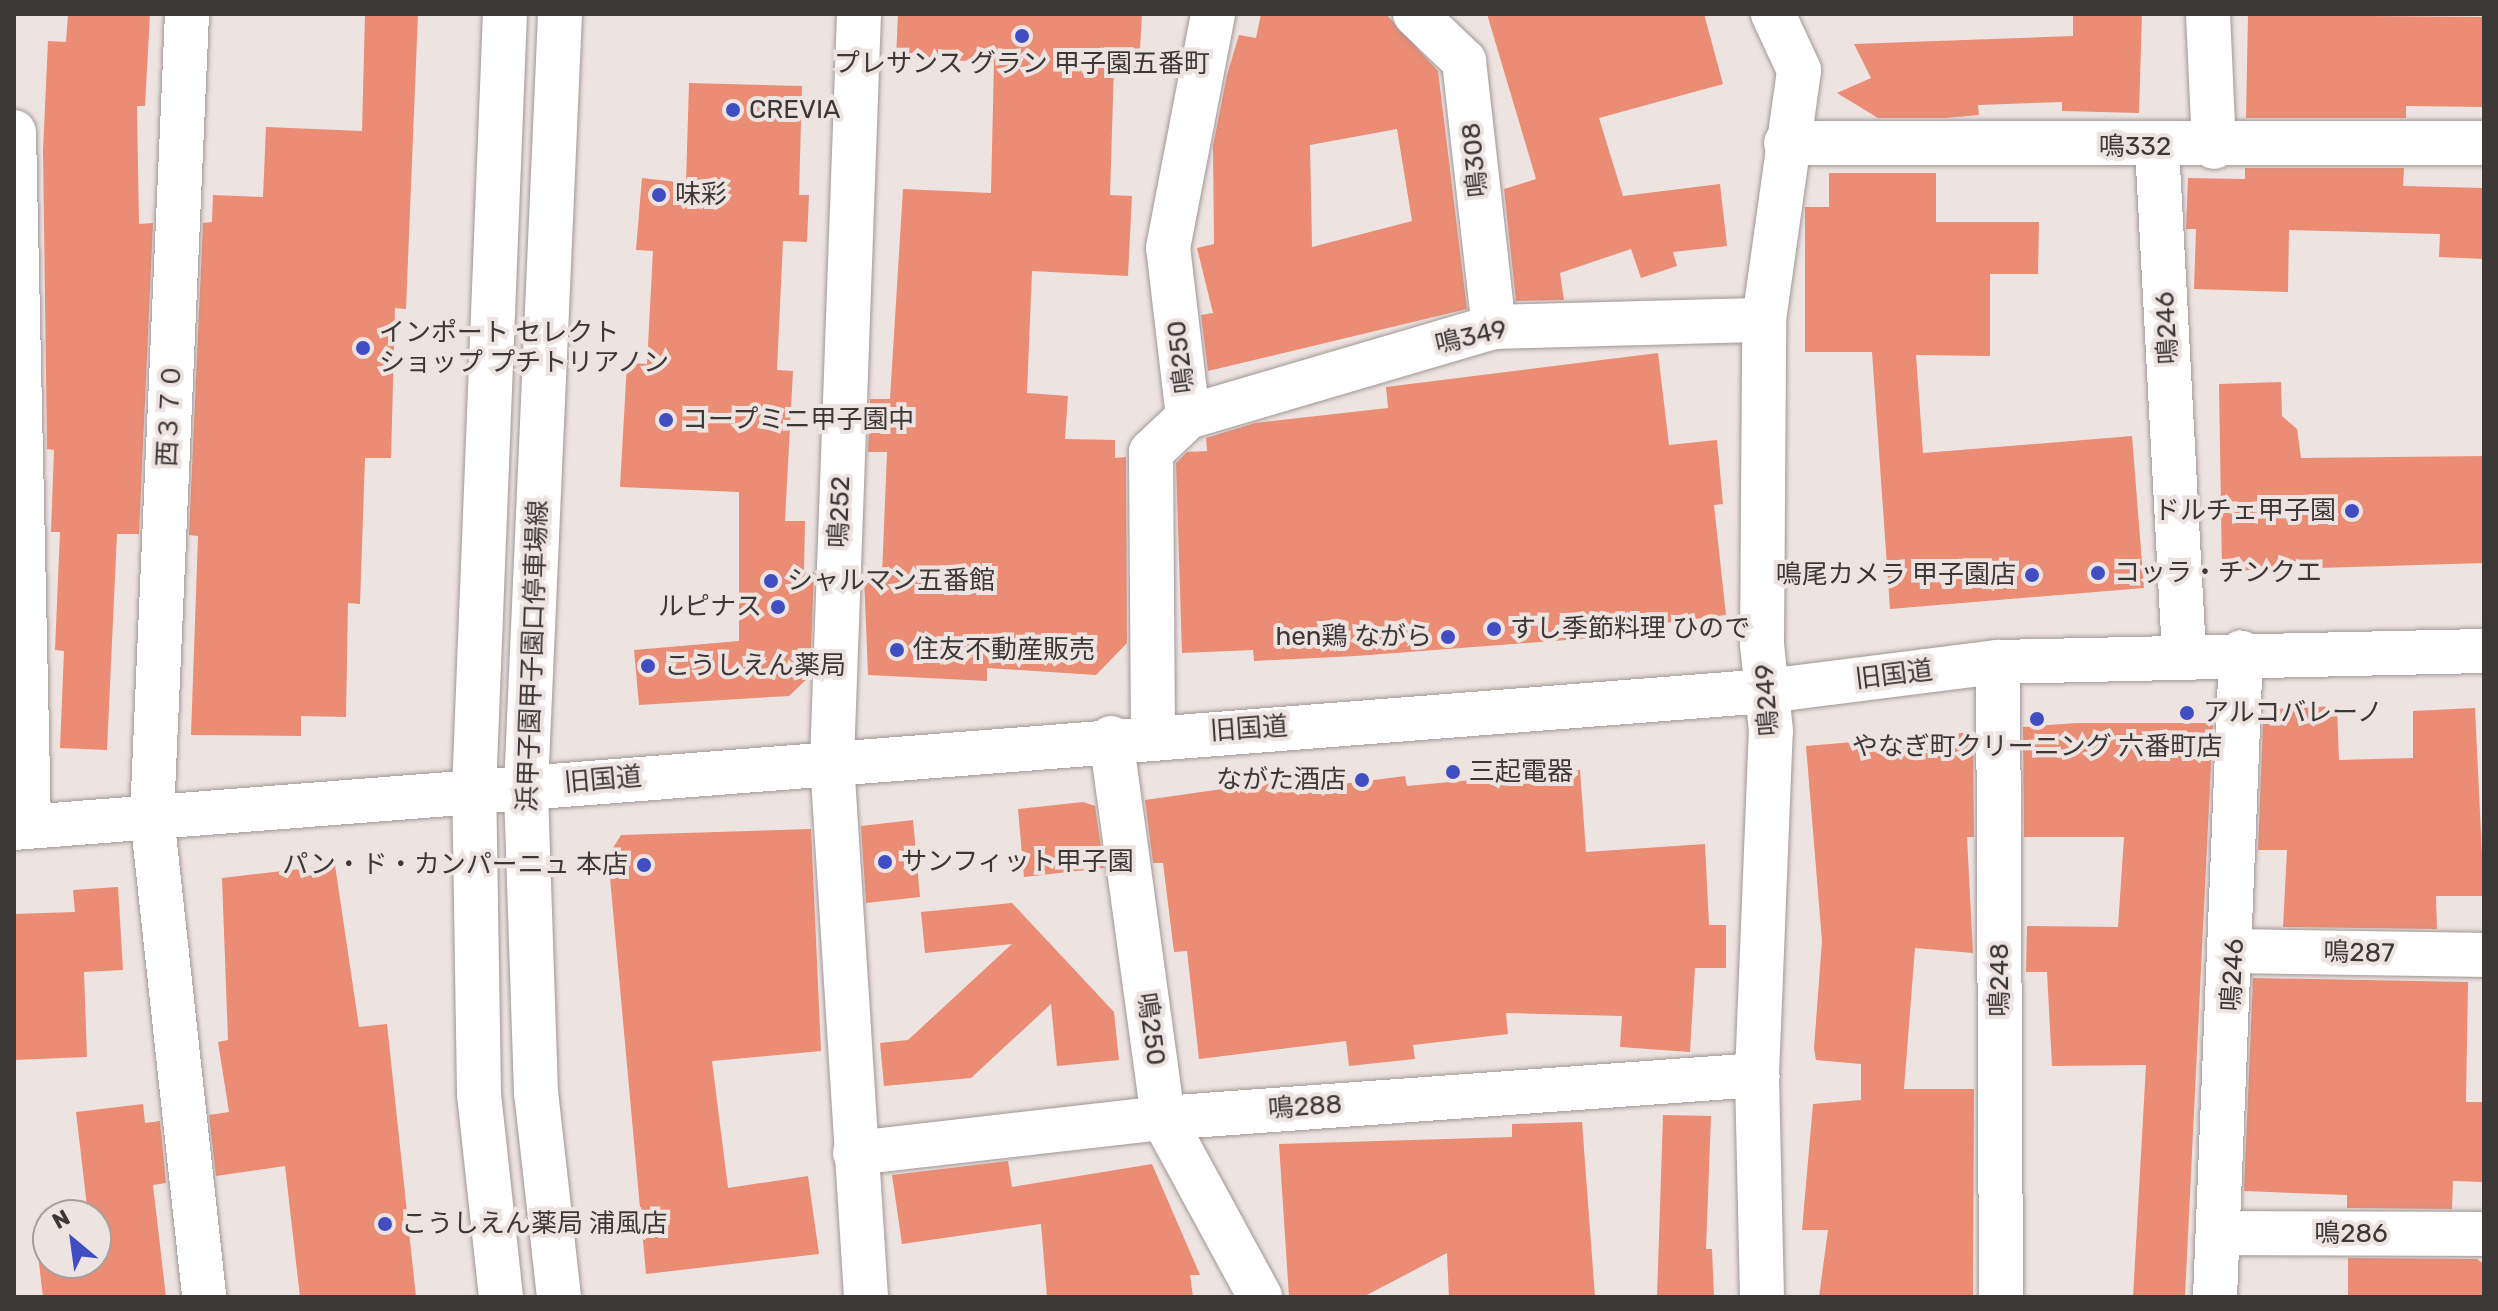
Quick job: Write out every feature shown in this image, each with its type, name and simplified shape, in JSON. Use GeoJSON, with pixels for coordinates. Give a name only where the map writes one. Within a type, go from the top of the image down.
{"type":"FeatureCollection","features":[{"type":"Feature","properties":{"kind":"street","name":"西３７０"},"geometry":{"type":"LineString","coordinates":[[187,14],[152,816],[204,1297]]}},
{"type":"Feature","properties":{"kind":"street","name":"浜甲子園甲子園口停車場線"},"geometry":{"type":"LineString","coordinates":[[501,1297],[479,1094],[474,791],[505,14]]}},
{"type":"Feature","properties":{"kind":"street","name":"浜甲子園甲子園口停車場線"},"geometry":{"type":"LineString","coordinates":[[559,1297],[536,1093],[526,787],[560,14]]}},
{"type":"Feature","properties":{"kind":"street","name":"鳴252"},"geometry":{"type":"LineString","coordinates":[[859,14],[832,762],[866,1297]]}},
{"type":"Feature","properties":{"kind":"street","name":"鳴250"},"geometry":{"type":"LineString","coordinates":[[1213,14],[1168,248],[1188,417],[1151,452],[1132,737],[1163,1118],[1260,1297]]}},
{"type":"Feature","properties":{"kind":"street","name":"鳴308"},"geometry":{"type":"LineString","coordinates":[[1415,14],[1464,61],[1494,327]]}},
{"type":"Feature","properties":{"kind":"street","name":"鳴249"},"geometry":{"type":"LineString","coordinates":[[1762,1297],[1757,1075],[1767,691],[1764,320],[1786,143],[1799,70],[1773,14]]}},
{"type":"Feature","properties":{"kind":"street"},"geometry":{"type":"LineString","coordinates":[[2208,14],[2214,147]]}},
{"type":"Feature","properties":{"kind":"street"},"geometry":{"type":"LineString","coordinates":[[14,132],[22,826]]}},
{"type":"Feature","properties":{"kind":"street","name":"鳴332"},"geometry":{"type":"LineString","coordinates":[[1786,143],[2157,147],[2484,143]]}},
{"type":"Feature","properties":{"kind":"street","name":"鳴246"},"geometry":{"type":"LineString","coordinates":[[2157,147],[2184,653]]}},
{"type":"Feature","properties":{"kind":"street","name":"鳴349"},"geometry":{"type":"LineString","coordinates":[[1188,417],[1494,327],[1764,320]]}},
{"type":"Feature","properties":{"kind":"street","name":"旧国道"},"geometry":{"type":"LineString","coordinates":[[22,826],[1132,737],[1767,691],[1998,662],[2184,653],[2484,651]]}},
{"type":"Feature","properties":{"kind":"street","name":"鳴246"},"geometry":{"type":"LineString","coordinates":[[2215,1297],[2234,951],[2241,653]]}},
{"type":"Feature","properties":{"kind":"street","name":"鳴248"},"geometry":{"type":"LineString","coordinates":[[1998,662],[2001,1297]]}},
{"type":"Feature","properties":{"kind":"street","name":"鳴287"},"geometry":{"type":"LineString","coordinates":[[2234,951],[2484,955]]}},
{"type":"Feature","properties":{"kind":"street","name":"鳴288"},"geometry":{"type":"LineString","coordinates":[[855,1153],[1163,1118],[1757,1075]]}},
{"type":"Feature","properties":{"kind":"street","name":"鳴286"},"geometry":{"type":"LineString","coordinates":[[2218,1233],[2484,1234]]}},
{"type":"Feature","properties":{"kind":"building"},"geometry":{"type":"Polygon","coordinates":[[[68,14],[150,14],[145,106],[137,106],[139,224],[153,223],[139,534],[117,534],[107,750],[60,748],[64,651],[55,650],[60,532],[51,532],[54,450],[47,449],[43,150],[48,41],[66,42],[68,14]]]}},
{"type":"Feature","properties":{"kind":"building"},"geometry":{"type":"Polygon","coordinates":[[[365,14],[418,14],[406,309],[395,308],[391,458],[365,458],[360,604],[348,603],[346,717],[301,716],[301,736],[191,735],[198,536],[189,535],[203,223],[212,222],[213,195],[263,197],[266,127],[362,131],[365,14]]]}},
{"type":"Feature","properties":{"kind":"building"},"geometry":{"type":"Polygon","coordinates":[[[898,14],[1142,14],[1139,67],[1114,66],[1110,195],[1132,196],[1128,276],[1032,271],[1027,393],[1068,396],[1065,439],[1115,440],[1115,458],[1126,457],[1127,643],[1096,675],[987,668],[987,681],[868,675],[864,575],[882,575],[887,452],[868,452],[870,399],[890,399],[903,189],[991,193],[994,62],[896,58],[898,14]]]}},
{"type":"Feature","properties":{"kind":"building"},"geometry":{"type":"Polygon","coordinates":[[[1261,14],[1386,14],[1438,71],[1467,309],[1208,371],[1201,315],[1213,313],[1197,248],[1214,244],[1213,146],[1227,75],[1239,35],[1256,38],[1261,14]],[[1397,129],[1310,145],[1312,247],[1412,221],[1397,129]]]}},
{"type":"Feature","properties":{"kind":"building"},"geometry":{"type":"Polygon","coordinates":[[[1487,14],[1704,14],[1723,84],[1599,118],[1623,196],[1720,184],[1727,246],[1673,252],[1677,266],[1641,278],[1631,249],[1560,273],[1564,300],[1516,301],[1504,189],[1536,179],[1487,14]]]}},
{"type":"Feature","properties":{"kind":"building"},"geometry":{"type":"Polygon","coordinates":[[[2073,14],[2142,14],[2139,113],[2062,111],[2062,102],[1978,105],[1979,115],[1945,118],[1878,118],[1837,93],[1871,78],[1854,44],[2073,36],[2073,14]]]}},
{"type":"Feature","properties":{"kind":"building"},"geometry":{"type":"Polygon","coordinates":[[[2248,15],[2484,17],[2484,107],[2406,106],[2406,118],[2246,118],[2248,15]]]}},
{"type":"Feature","properties":{"kind":"building"},"geometry":{"type":"Polygon","coordinates":[[[689,83],[802,86],[799,195],[809,195],[807,242],[783,241],[777,370],[793,371],[785,521],[805,521],[804,572],[814,572],[810,676],[789,696],[639,705],[634,650],[739,641],[739,492],[620,487],[627,363],[647,364],[653,251],[636,250],[642,178],[686,183],[689,83]]]}},
{"type":"Feature","properties":{"kind":"building"},"geometry":{"type":"Polygon","coordinates":[[[2245,168],[2404,168],[2403,186],[2484,188],[2484,259],[2439,257],[2440,234],[2289,230],[2288,292],[2194,289],[2196,229],[2186,229],[2188,178],[2245,179],[2245,168]]]}},
{"type":"Feature","properties":{"kind":"building"},"geometry":{"type":"Polygon","coordinates":[[[1829,173],[1936,173],[1936,222],[2039,222],[2038,274],[1990,274],[1990,356],[1916,355],[1923,453],[2132,436],[2144,588],[1890,609],[1872,352],[1805,352],[1805,207],[1829,207],[1829,173]]]}},
{"type":"Feature","properties":{"kind":"building"},"geometry":{"type":"Polygon","coordinates":[[[1658,353],[1669,445],[1717,440],[1723,504],[1714,505],[1726,615],[1656,624],[1657,633],[1356,656],[1254,661],[1253,650],[1182,653],[1176,463],[1187,452],[1207,451],[1206,438],[1255,423],[1388,408],[1386,387],[1658,353]]]}},
{"type":"Feature","properties":{"kind":"building","name":"ドルチェ甲子園"},"geometry":{"type":"Polygon","coordinates":[[[2281,382],[2282,416],[2297,429],[2301,458],[2484,456],[2484,563],[2222,571],[2219,384],[2281,382]]]}},
{"type":"Feature","properties":{"kind":"building"},"geometry":{"type":"Polygon","coordinates":[[[2337,706],[2339,760],[2413,758],[2413,711],[2475,708],[2484,896],[2436,896],[2437,929],[2283,927],[2287,850],[2258,850],[2263,724],[2274,724],[2273,709],[2337,706]]]}},
{"type":"Feature","properties":{"kind":"building"},"geometry":{"type":"Polygon","coordinates":[[[2077,723],[2213,723],[2185,1297],[2133,1297],[2146,1065],[2052,1066],[2047,972],[2026,972],[2027,926],[2118,927],[2124,837],[2024,837],[2023,727],[2077,723]]]}},
{"type":"Feature","properties":{"kind":"building"},"geometry":{"type":"Polygon","coordinates":[[[1973,732],[1974,837],[1967,837],[1973,953],[1915,948],[1904,1089],[1974,1089],[1973,1297],[1819,1297],[1828,1230],[1802,1230],[1813,1104],[1861,1100],[1861,1064],[1816,1060],[1814,1048],[1822,941],[1806,746],[1973,732]]]}},
{"type":"Feature","properties":{"kind":"building"},"geometry":{"type":"Polygon","coordinates":[[[1580,770],[1586,852],[1705,844],[1709,925],[1726,925],[1726,968],[1695,968],[1690,1052],[1620,1047],[1622,1016],[1506,1013],[1508,1034],[1413,1045],[1415,1059],[1349,1066],[1346,1041],[1199,1059],[1187,951],[1174,952],[1163,863],[1153,863],[1145,800],[1272,782],[1273,793],[1405,776],[1407,786],[1580,770]]]}},
{"type":"Feature","properties":{"kind":"building"},"geometry":{"type":"Polygon","coordinates":[[[1083,802],[1095,806],[1104,868],[1024,877],[1018,809],[1083,802]]]}},
{"type":"Feature","properties":{"kind":"building","name":"サンフィット甲子園"},"geometry":{"type":"Polygon","coordinates":[[[913,820],[920,897],[866,903],[861,826],[913,820]]]}},
{"type":"Feature","properties":{"kind":"building"},"geometry":{"type":"Polygon","coordinates":[[[811,829],[821,1051],[712,1061],[728,1188],[808,1176],[819,1254],[646,1274],[608,856],[621,835],[811,829]]]}},
{"type":"Feature","properties":{"kind":"building"},"geometry":{"type":"Polygon","coordinates":[[[335,865],[359,1027],[387,1024],[416,1297],[300,1297],[285,1166],[216,1176],[209,1115],[229,1112],[218,1042],[228,1040],[222,878],[335,865]]]}},
{"type":"Feature","properties":{"kind":"building"},"geometry":{"type":"Polygon","coordinates":[[[118,887],[123,970],[84,972],[87,1057],[14,1060],[14,914],[75,912],[73,890],[118,887]]]}},
{"type":"Feature","properties":{"kind":"building"},"geometry":{"type":"Polygon","coordinates":[[[1012,903],[1114,1012],[1119,1060],[1057,1066],[1051,1004],[971,1078],[884,1086],[880,1043],[908,1040],[1012,944],[925,953],[921,912],[1012,903]]]}},
{"type":"Feature","properties":{"kind":"building"},"geometry":{"type":"Polygon","coordinates":[[[2253,978],[2468,982],[2466,1102],[2484,1102],[2484,1182],[2453,1181],[2452,1209],[2347,1208],[2347,1195],[2244,1191],[2253,978]]]}},
{"type":"Feature","properties":{"kind":"building"},"geometry":{"type":"Polygon","coordinates":[[[143,1104],[145,1123],[160,1121],[166,1183],[153,1185],[166,1297],[43,1297],[41,1279],[112,1279],[112,1199],[86,1199],[76,1112],[143,1104]]]}},
{"type":"Feature","properties":{"kind":"building"},"geometry":{"type":"Polygon","coordinates":[[[1663,1115],[1711,1116],[1706,1249],[1712,1249],[1714,1297],[1657,1297],[1663,1115]]]}},
{"type":"Feature","properties":{"kind":"building"},"geometry":{"type":"Polygon","coordinates":[[[1582,1122],[1595,1297],[1449,1297],[1447,1253],[1363,1297],[1289,1297],[1279,1144],[1512,1137],[1512,1124],[1582,1122]]]}},
{"type":"Feature","properties":{"kind":"building"},"geometry":{"type":"Polygon","coordinates":[[[1008,1161],[1012,1187],[1152,1164],[1200,1275],[1190,1275],[1193,1297],[1047,1297],[1041,1224],[902,1244],[892,1175],[1008,1161]]]}},
{"type":"Feature","properties":{"kind":"building"},"geometry":{"type":"Polygon","coordinates":[[[2348,1258],[2477,1259],[2484,1264],[2484,1297],[2348,1297],[2348,1258]]]}},
{"type":"Feature","properties":{"kind":"place","name":"プレサンス グラン 甲子園五番町"},"geometry":{"type":"Point","coordinates":[1022,36]}},
{"type":"Feature","properties":{"kind":"place","name":"CREVIA"},"geometry":{"type":"Point","coordinates":[733,110]}},
{"type":"Feature","properties":{"kind":"place","name":"味彩"},"geometry":{"type":"Point","coordinates":[659,195]}},
{"type":"Feature","properties":{"kind":"place","name":"インポート セレクト ショップ プチトリアノン"},"geometry":{"type":"Point","coordinates":[363,348]}},
{"type":"Feature","properties":{"kind":"place","name":"コープミニ甲子園中"},"geometry":{"type":"Point","coordinates":[666,420]}},
{"type":"Feature","properties":{"kind":"place","name":"ドルチェ甲子園"},"geometry":{"type":"Point","coordinates":[2352,511]}},
{"type":"Feature","properties":{"kind":"place","name":"コッラ・チンクエ"},"geometry":{"type":"Point","coordinates":[2098,573]}},
{"type":"Feature","properties":{"kind":"place","name":"鳴尾カメラ 甲子園店"},"geometry":{"type":"Point","coordinates":[2032,575]}},
{"type":"Feature","properties":{"kind":"place","name":"シャルマン五番館"},"geometry":{"type":"Point","coordinates":[771,581]}},
{"type":"Feature","properties":{"kind":"place","name":"ルピナス"},"geometry":{"type":"Point","coordinates":[778,607]}},
{"type":"Feature","properties":{"kind":"place","name":"すし季節料理 ひので"},"geometry":{"type":"Point","coordinates":[1494,629]}},
{"type":"Feature","properties":{"kind":"place","name":"hen鶏 ながら"},"geometry":{"type":"Point","coordinates":[1448,637]}},
{"type":"Feature","properties":{"kind":"place","name":"住友不動産販売"},"geometry":{"type":"Point","coordinates":[897,650]}},
{"type":"Feature","properties":{"kind":"place","name":"こうしえん薬局"},"geometry":{"type":"Point","coordinates":[648,666]}},
{"type":"Feature","properties":{"kind":"place","name":"アルコバレーノ"},"geometry":{"type":"Point","coordinates":[2187,713]}},
{"type":"Feature","properties":{"kind":"place","name":"やなぎ町クリーニング 六番町店"},"geometry":{"type":"Point","coordinates":[2037,719]}},
{"type":"Feature","properties":{"kind":"place","name":"三起電器"},"geometry":{"type":"Point","coordinates":[1453,772]}},
{"type":"Feature","properties":{"kind":"place","name":"ながた酒店"},"geometry":{"type":"Point","coordinates":[1362,780]}},
{"type":"Feature","properties":{"kind":"place","name":"サンフィット甲子園"},"geometry":{"type":"Point","coordinates":[885,862]}},
{"type":"Feature","properties":{"kind":"place","name":"パン・ド・カンパーニュ 本店"},"geometry":{"type":"Point","coordinates":[644,865]}},
{"type":"Feature","properties":{"kind":"place","name":"こうしえん薬局 浦風店"},"geometry":{"type":"Point","coordinates":[385,1224]}}]}
